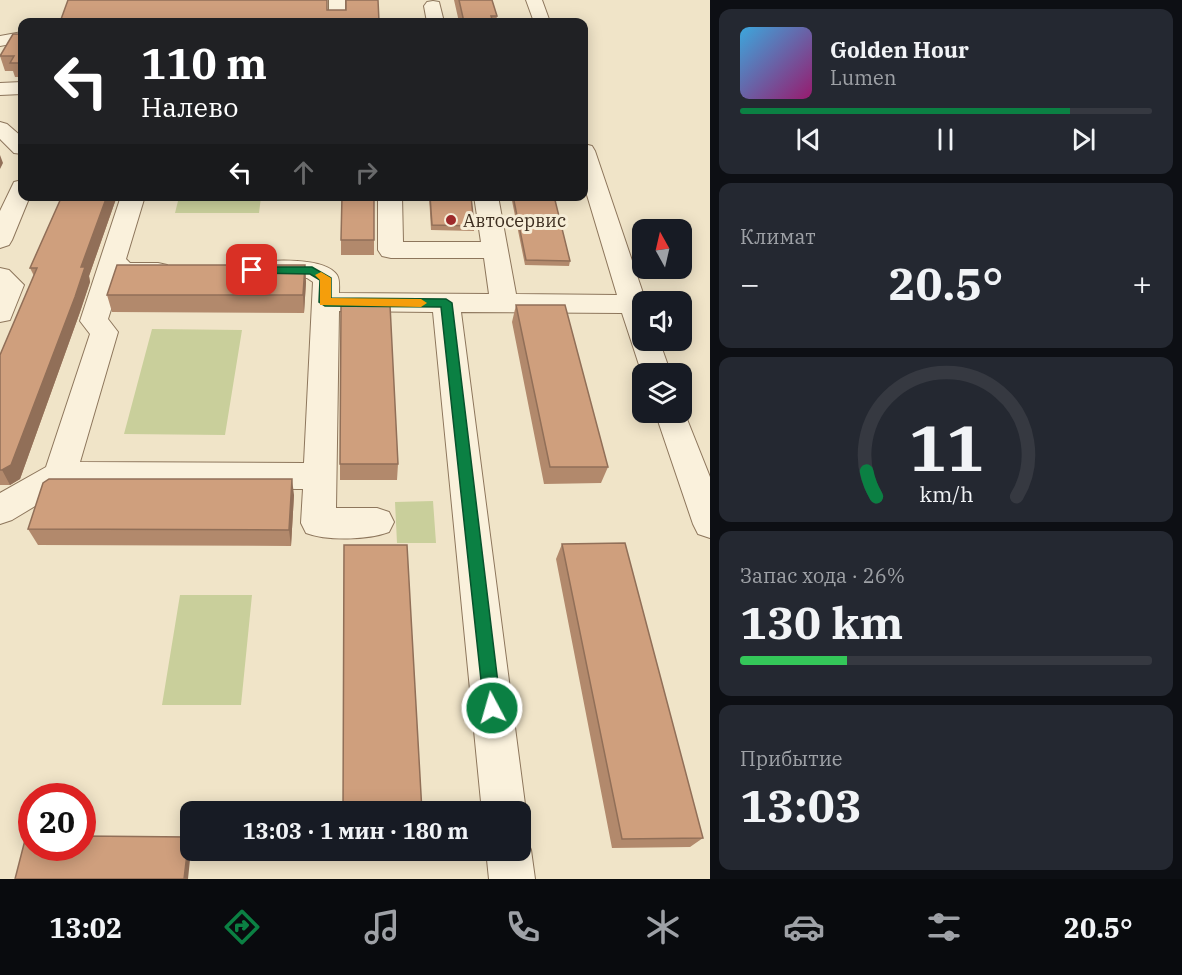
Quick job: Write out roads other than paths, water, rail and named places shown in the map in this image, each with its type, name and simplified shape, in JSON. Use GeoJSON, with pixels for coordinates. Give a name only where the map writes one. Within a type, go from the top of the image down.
{"type":"FeatureCollection","features":[{"type":"Feature","properties":{"kind":"street"},"geometry":{"type":"LineString","coordinates":[[337,0],[337,18]]}},
{"type":"Feature","properties":{"kind":"street"},"geometry":{"type":"LineString","coordinates":[[534,0],[541,18]]}},
{"type":"Feature","properties":{"kind":"street"},"geometry":{"type":"LineString","coordinates":[[0,42],[18,38]]}},
{"type":"Feature","properties":{"kind":"street"},"geometry":{"type":"LineString","coordinates":[[0,88],[18,88]]}},
{"type":"Feature","properties":{"kind":"street"},"geometry":{"type":"LineString","coordinates":[[0,128],[18,144]]}},
{"type":"Feature","properties":{"kind":"street"},"geometry":{"type":"LineString","coordinates":[[588,164],[632,302]]}},
{"type":"Feature","properties":{"kind":"street"},"geometry":{"type":"LineString","coordinates":[[0,240],[18,197]]}},
{"type":"Feature","properties":{"kind":"street"},"geometry":{"type":"LineString","coordinates":[[60,475],[104,332],[94,321],[131,201]]}},
{"type":"Feature","properties":{"kind":"street"},"geometry":{"type":"LineString","coordinates":[[390,201],[391,250],[495,250]]}},
{"type":"Feature","properties":{"kind":"street"},"geometry":{"type":"LineString","coordinates":[[487,201],[504,303]]}},
{"type":"Feature","properties":{"kind":"street"},"geometry":{"type":"LineString","coordinates":[[113,261],[124,271],[182,270]]}},
{"type":"Feature","properties":{"kind":"street"},"geometry":{"type":"LineString","coordinates":[[237,270],[312,270],[326,278],[318,523],[377,522]]}},
{"type":"Feature","properties":{"kind":"street"},"geometry":{"type":"LineString","coordinates":[[0,276],[11,285],[0,313]]}},
{"type":"Feature","properties":{"kind":"street"},"geometry":{"type":"LineString","coordinates":[[325,302],[504,303],[632,317]]}},
{"type":"Feature","properties":{"kind":"street"},"geometry":{"type":"LineString","coordinates":[[446,303],[503,801]]}},
{"type":"Feature","properties":{"kind":"street"},"geometry":{"type":"LineString","coordinates":[[676,423],[700,468],[710,524]]}},
{"type":"Feature","properties":{"kind":"street"},"geometry":{"type":"LineString","coordinates":[[0,510],[60,475],[320,476]]}},
{"type":"Feature","properties":{"kind":"street"},"geometry":{"type":"LineString","coordinates":[[510,861],[512,879]]}},
{"type":"Feature","properties":{"kind":"place","name":"Автосервис"},"geometry":{"type":"Point","coordinates":[451,220]}}]}
